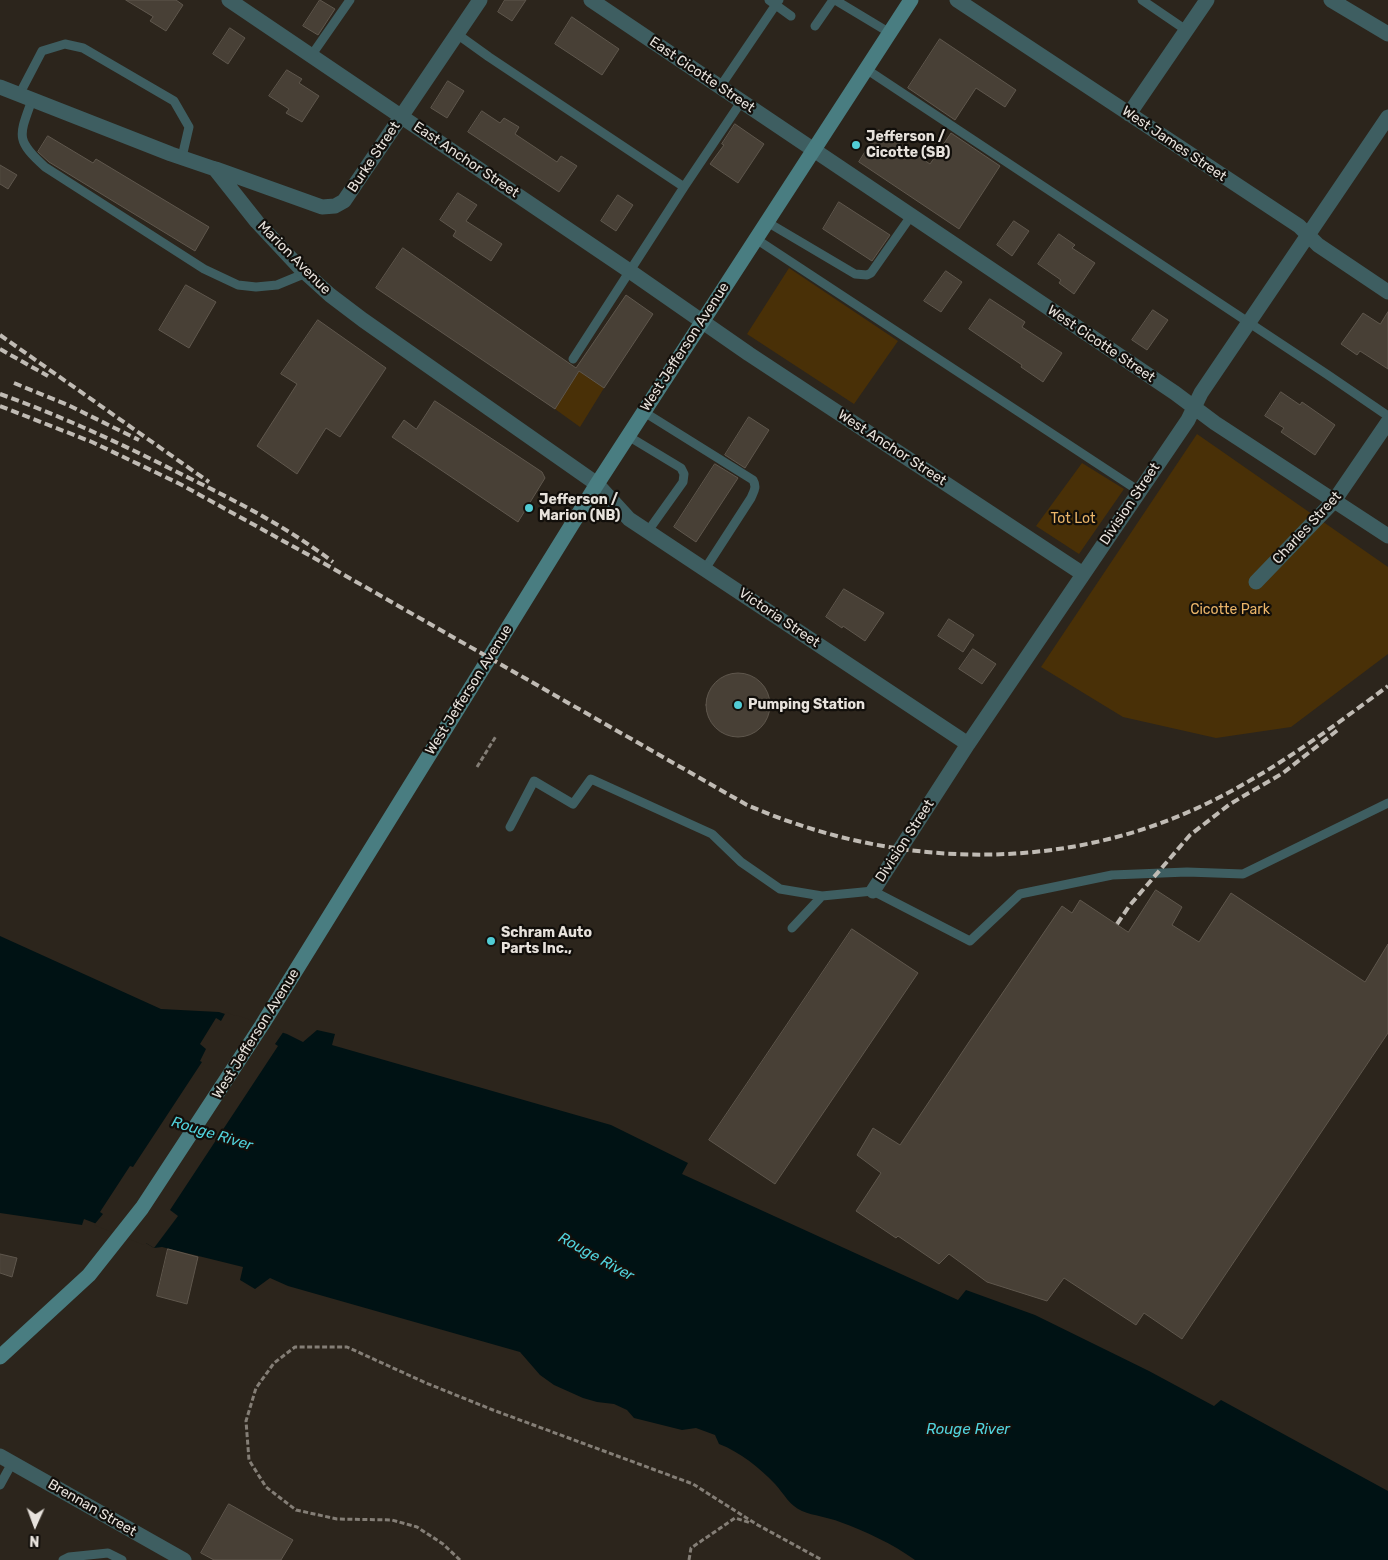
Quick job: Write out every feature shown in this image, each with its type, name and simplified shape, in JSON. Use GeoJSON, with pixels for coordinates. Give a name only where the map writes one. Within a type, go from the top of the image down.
{"type":"FeatureCollection","features":[{"type":"Feature","properties":{"kind":"main road","name":"West Jefferson Avenue"},"geometry":{"type":"LineString","coordinates":[[0,1357],[88,1275],[142,1208],[262,1025],[597,484],[911,0]]}},
{"type":"Feature","properties":{"kind":"street","name":"East Anchor Street"},"geometry":{"type":"LineString","coordinates":[[229,0],[702,321]]}},
{"type":"Feature","properties":{"kind":"street","name":"Burke Street"},"geometry":{"type":"LineString","coordinates":[[216,169],[322,207],[335,206],[344,201],[480,0]]}},
{"type":"Feature","properties":{"kind":"street","name":"East Cicotte Street"},"geometry":{"type":"LineString","coordinates":[[591,0],[813,151]]}},
{"type":"Feature","properties":{"kind":"street","name":"West James Street"},"geometry":{"type":"LineString","coordinates":[[957,0],[1299,226],[1318,246],[1388,292]]}},
{"type":"Feature","properties":{"kind":"street"},"geometry":{"type":"LineString","coordinates":[[1129,114],[1207,0]]}},
{"type":"Feature","properties":{"kind":"street"},"geometry":{"type":"LineString","coordinates":[[1332,0],[1388,34]]}},
{"type":"Feature","properties":{"kind":"street"},"geometry":{"type":"LineString","coordinates":[[0,87],[182,158],[216,169]]}},
{"type":"Feature","properties":{"kind":"street","name":"Division Street"},"geometry":{"type":"LineString","coordinates":[[872,891],[968,744],[1188,420],[1201,393],[1388,117]]}},
{"type":"Feature","properties":{"kind":"street","name":"West Cicotte Street"},"geometry":{"type":"LineString","coordinates":[[813,151],[1388,536]]}},
{"type":"Feature","properties":{"kind":"street","name":"Marion Avenue"},"geometry":{"type":"LineString","coordinates":[[216,169],[257,222],[330,295],[597,484]]}},
{"type":"Feature","properties":{"kind":"street","name":"West Anchor Street"},"geometry":{"type":"LineString","coordinates":[[702,321],[1083,574]]}},
{"type":"Feature","properties":{"kind":"street","name":"Charles Street"},"geometry":{"type":"LineString","coordinates":[[1256,582],[1334,501],[1388,422]]}},
{"type":"Feature","properties":{"kind":"street","name":"Victoria Street"},"geometry":{"type":"LineString","coordinates":[[597,484],[629,519],[968,744]]}},
{"type":"Feature","properties":{"kind":"street","name":"Brennan Street"},"geometry":{"type":"LineString","coordinates":[[6,1459],[184,1560]]}},
{"type":"Feature","properties":{"kind":"lane"},"geometry":{"type":"LineString","coordinates":[[311,56],[350,0]]}},
{"type":"Feature","properties":{"kind":"lane"},"geometry":{"type":"LineString","coordinates":[[815,26],[834,0],[890,33]]}},
{"type":"Feature","properties":{"kind":"lane"},"geometry":{"type":"LineString","coordinates":[[1142,0],[1186,30]]}},
{"type":"Feature","properties":{"kind":"lane"},"geometry":{"type":"LineString","coordinates":[[720,87],[775,2],[791,16]]}},
{"type":"Feature","properties":{"kind":"lane"},"geometry":{"type":"LineString","coordinates":[[457,34],[684,187]]}},
{"type":"Feature","properties":{"kind":"lane"},"geometry":{"type":"LineString","coordinates":[[182,158],[189,127],[174,101],[83,48],[65,44],[42,51],[26,97],[22,135],[24,146],[45,167],[204,269],[238,285],[256,287],[277,286],[306,273]]}},
{"type":"Feature","properties":{"kind":"lane"},"geometry":{"type":"LineString","coordinates":[[866,69],[1388,416]]}},
{"type":"Feature","properties":{"kind":"lane"},"geometry":{"type":"LineString","coordinates":[[574,359],[629,271],[741,102]]}},
{"type":"Feature","properties":{"kind":"lane"},"geometry":{"type":"LineString","coordinates":[[766,222],[855,274],[862,276],[871,273],[911,216]]}},
{"type":"Feature","properties":{"kind":"lane"},"geometry":{"type":"LineString","coordinates":[[756,239],[1139,491]]}},
{"type":"Feature","properties":{"kind":"lane"},"geometry":{"type":"LineString","coordinates":[[644,412],[753,480],[755,484],[756,488],[751,498],[705,569]]}},
{"type":"Feature","properties":{"kind":"lane"},"geometry":{"type":"LineString","coordinates":[[628,436],[681,468],[684,474],[683,482],[648,531]]}},
{"type":"Feature","properties":{"kind":"lane"},"geometry":{"type":"LineString","coordinates":[[510,827],[534,781],[573,804],[591,780],[712,834],[741,862],[780,888],[822,896],[872,891],[970,941],[1020,894],[1112,875],[1187,872],[1243,874],[1388,803]]}},
{"type":"Feature","properties":{"kind":"lane"},"geometry":{"type":"LineString","coordinates":[[792,928],[822,896]]}},
{"type":"Feature","properties":{"kind":"lane"},"geometry":{"type":"LineString","coordinates":[[0,1485],[6,1459]]}},
{"type":"Feature","properties":{"kind":"lane"},"geometry":{"type":"LineString","coordinates":[[63,1560],[69,1557],[108,1552],[122,1560]]}},
{"type":"Feature","properties":{"kind":"path"},"geometry":{"type":"LineString","coordinates":[[477,767],[496,736]]}},
{"type":"Feature","properties":{"kind":"path"},"geometry":{"type":"LineString","coordinates":[[460,1560],[443,1544],[417,1527],[392,1520],[337,1519],[296,1510],[266,1487],[249,1460],[246,1421],[256,1388],[274,1363],[295,1347],[347,1347],[426,1383],[493,1410],[693,1484],[756,1524],[822,1560]]}},
{"type":"Feature","properties":{"kind":"path"},"geometry":{"type":"LineString","coordinates":[[689,1560],[691,1548],[735,1518],[756,1524]]}},
{"type":"Feature","properties":{"kind":"green space"},"geometry":{"type":"Polygon","coordinates":[[[789,268],[898,341],[854,404],[747,334],[789,268]]]}},
{"type":"Feature","properties":{"kind":"green space"},"geometry":{"type":"Polygon","coordinates":[[[579,371],[604,388],[580,427],[555,409],[579,371]]]}},
{"type":"Feature","properties":{"kind":"green space","name":"Cicotte Park"},"geometry":{"type":"Polygon","coordinates":[[[1197,434],[1388,567],[1388,654],[1291,727],[1216,738],[1123,717],[1041,667],[1197,434]]]}},
{"type":"Feature","properties":{"kind":"green space","name":"Tot Lot"},"geometry":{"type":"Polygon","coordinates":[[[1082,463],[1124,489],[1079,554],[1036,526],[1082,463]]]}},
{"type":"Feature","properties":{"kind":"water","name":"Rouge River"},"geometry":{"type":"Polygon","coordinates":[[[0,936],[161,1009],[219,1012],[287,1034],[303,1042],[317,1030],[335,1034],[332,1045],[611,1125],[688,1163],[682,1174],[958,1300],[966,1290],[1035,1315],[1149,1371],[1214,1406],[1221,1400],[1388,1491],[1388,1560],[915,1560],[888,1543],[859,1529],[798,1509],[763,1472],[742,1456],[719,1444],[715,1435],[696,1428],[682,1430],[634,1418],[627,1410],[614,1404],[583,1398],[554,1385],[540,1375],[520,1352],[288,1286],[270,1278],[255,1289],[240,1280],[243,1267],[162,1247],[154,1248],[146,1243],[84,1219],[82,1225],[0,1213],[0,936]]]}},
{"type":"Feature","properties":{"kind":"pier"},"geometry":{"type":"Polygon","coordinates":[[[226,1012],[284,1031],[275,1044],[278,1046],[170,1210],[178,1216],[154,1248],[146,1243],[144,1245],[94,1225],[103,1214],[100,1212],[130,1166],[133,1167],[202,1062],[200,1061],[206,1049],[200,1044],[216,1018],[221,1021],[226,1012]]]}},
{"type":"Feature","properties":{"kind":"building"},"geometry":{"type":"Polygon","coordinates":[[[126,0],[176,0],[183,5],[166,31],[150,21],[153,17],[126,0]]]}},
{"type":"Feature","properties":{"kind":"building"},"geometry":{"type":"Polygon","coordinates":[[[320,0],[335,9],[318,35],[303,26],[320,0]]]}},
{"type":"Feature","properties":{"kind":"building"},"geometry":{"type":"Polygon","coordinates":[[[505,0],[526,0],[512,21],[498,12],[505,0]]]}},
{"type":"Feature","properties":{"kind":"building"},"geometry":{"type":"Polygon","coordinates":[[[572,17],[619,49],[602,75],[555,44],[572,17]]]}},
{"type":"Feature","properties":{"kind":"building"},"geometry":{"type":"Polygon","coordinates":[[[230,28],[245,38],[228,64],[213,54],[230,28]]]}},
{"type":"Feature","properties":{"kind":"building"},"geometry":{"type":"Polygon","coordinates":[[[940,39],[1016,90],[1005,107],[976,88],[955,120],[908,88],[940,39]]]}},
{"type":"Feature","properties":{"kind":"building"},"geometry":{"type":"Polygon","coordinates":[[[287,70],[302,79],[299,83],[319,96],[302,122],[286,113],[289,109],[269,96],[287,70]]]}},
{"type":"Feature","properties":{"kind":"building"},"geometry":{"type":"Polygon","coordinates":[[[448,81],[464,91],[447,118],[431,108],[448,81]]]}},
{"type":"Feature","properties":{"kind":"building"},"geometry":{"type":"Polygon","coordinates":[[[482,111],[500,123],[504,118],[519,127],[515,134],[557,162],[561,156],[577,166],[559,192],[468,132],[482,111]]]}},
{"type":"Feature","properties":{"kind":"building"},"geometry":{"type":"Polygon","coordinates":[[[735,124],[764,144],[738,183],[710,164],[724,145],[722,144],[735,124]]]}},
{"type":"Feature","properties":{"kind":"building"},"geometry":{"type":"Polygon","coordinates":[[[879,130],[930,164],[951,133],[1000,166],[959,229],[859,162],[879,130]]]}},
{"type":"Feature","properties":{"kind":"building"},"geometry":{"type":"Polygon","coordinates":[[[48,136],[93,163],[96,159],[209,227],[195,251],[49,162],[38,152],[48,136]]]}},
{"type":"Feature","properties":{"kind":"building"},"geometry":{"type":"Polygon","coordinates":[[[0,165],[17,175],[8,189],[0,184],[0,165]]]}},
{"type":"Feature","properties":{"kind":"building"},"geometry":{"type":"Polygon","coordinates":[[[458,193],[477,205],[466,221],[502,244],[491,261],[453,236],[456,231],[440,220],[458,193]]]}},
{"type":"Feature","properties":{"kind":"building"},"geometry":{"type":"Polygon","coordinates":[[[618,195],[633,205],[616,231],[601,221],[618,195]]]}},
{"type":"Feature","properties":{"kind":"building"},"geometry":{"type":"Polygon","coordinates":[[[839,202],[890,235],[872,261],[823,229],[839,202]]]}},
{"type":"Feature","properties":{"kind":"building"},"geometry":{"type":"Polygon","coordinates":[[[1014,221],[1029,231],[1012,256],[997,245],[1014,221]]]}},
{"type":"Feature","properties":{"kind":"building"},"geometry":{"type":"Polygon","coordinates":[[[1059,234],[1075,245],[1072,248],[1095,263],[1074,294],[1059,283],[1061,280],[1038,264],[1059,234]]]}},
{"type":"Feature","properties":{"kind":"building"},"geometry":{"type":"Polygon","coordinates":[[[403,248],[576,368],[626,295],[653,314],[604,388],[579,371],[555,409],[376,288],[403,248]]]}},
{"type":"Feature","properties":{"kind":"building"},"geometry":{"type":"Polygon","coordinates":[[[946,271],[962,282],[941,312],[924,301],[946,271]]]}},
{"type":"Feature","properties":{"kind":"building"},"geometry":{"type":"Polygon","coordinates":[[[186,285],[216,302],[189,348],[159,330],[186,285]]]}},
{"type":"Feature","properties":{"kind":"building"},"geometry":{"type":"Polygon","coordinates":[[[990,299],[1025,322],[1022,327],[1062,353],[1043,382],[1021,367],[1022,365],[969,329],[990,299]]]}},
{"type":"Feature","properties":{"kind":"building"},"geometry":{"type":"Polygon","coordinates":[[[1153,310],[1168,320],[1147,350],[1132,340],[1153,310]]]}},
{"type":"Feature","properties":{"kind":"building"},"geometry":{"type":"Polygon","coordinates":[[[1388,312],[1388,369],[1360,351],[1357,355],[1341,344],[1363,313],[1380,324],[1388,312]]]}},
{"type":"Feature","properties":{"kind":"building"},"geometry":{"type":"Polygon","coordinates":[[[318,320],[386,368],[340,437],[326,428],[297,474],[257,446],[297,384],[281,374],[318,320]]]}},
{"type":"Feature","properties":{"kind":"building"},"geometry":{"type":"Polygon","coordinates":[[[1281,392],[1300,405],[1302,402],[1335,425],[1315,455],[1281,432],[1284,428],[1265,416],[1281,392]]]}},
{"type":"Feature","properties":{"kind":"building"},"geometry":{"type":"Polygon","coordinates":[[[435,401],[542,472],[545,478],[518,522],[392,437],[404,420],[416,429],[435,401]]]}},
{"type":"Feature","properties":{"kind":"building"},"geometry":{"type":"Polygon","coordinates":[[[749,417],[769,430],[745,468],[725,455],[749,417]]]}},
{"type":"Feature","properties":{"kind":"building"},"geometry":{"type":"Polygon","coordinates":[[[715,464],[738,478],[696,542],[674,527],[715,464]]]}},
{"type":"Feature","properties":{"kind":"building"},"geometry":{"type":"Polygon","coordinates":[[[844,589],[884,613],[865,641],[826,617],[844,589]]]}},
{"type":"Feature","properties":{"kind":"building"},"geometry":{"type":"Polygon","coordinates":[[[949,619],[974,635],[963,652],[938,636],[949,619]]]}},
{"type":"Feature","properties":{"kind":"building"},"geometry":{"type":"Polygon","coordinates":[[[973,649],[996,664],[982,684],[959,669],[973,649]]]}},
{"type":"Feature","properties":{"kind":"building","name":"Pumping Station"},"geometry":{"type":"Polygon","coordinates":[[[732,673],[744,673],[761,682],[768,693],[770,705],[768,717],[761,728],[744,737],[732,737],[720,732],[711,723],[706,711],[706,699],[711,687],[720,678],[732,673]]]}},
{"type":"Feature","properties":{"kind":"building"},"geometry":{"type":"Polygon","coordinates":[[[1156,890],[1182,907],[1172,925],[1199,942],[1231,893],[1365,982],[1388,944],[1388,1033],[1182,1339],[1144,1313],[1136,1325],[1064,1278],[1047,1301],[987,1282],[949,1254],[939,1264],[898,1236],[896,1238],[856,1211],[881,1173],[857,1155],[873,1128],[900,1145],[1062,906],[1072,913],[1080,900],[1128,932],[1156,890]]]}},
{"type":"Feature","properties":{"kind":"building"},"geometry":{"type":"Polygon","coordinates":[[[852,929],[918,973],[775,1184],[709,1140],[852,929]]]}},
{"type":"Feature","properties":{"kind":"building"},"geometry":{"type":"Polygon","coordinates":[[[168,1249],[198,1257],[187,1304],[157,1296],[168,1249]]]}},
{"type":"Feature","properties":{"kind":"building"},"geometry":{"type":"Polygon","coordinates":[[[0,1254],[17,1258],[12,1277],[0,1273],[0,1254]]]}},
{"type":"Feature","properties":{"kind":"building"},"geometry":{"type":"Polygon","coordinates":[[[229,1504],[293,1540],[281,1560],[214,1560],[201,1553],[229,1504]]]}},
{"type":"Feature","properties":{"kind":"railway"},"geometry":{"type":"LineString","coordinates":[[0,335],[209,482]]}},
{"type":"Feature","properties":{"kind":"railway"},"geometry":{"type":"LineString","coordinates":[[0,349],[48,376]]}},
{"type":"Feature","properties":{"kind":"railway"},"geometry":{"type":"LineString","coordinates":[[14,383],[68,405],[139,440]]}},
{"type":"Feature","properties":{"kind":"railway"},"geometry":{"type":"LineString","coordinates":[[0,394],[94,432],[204,485],[279,526],[333,562]]}},
{"type":"Feature","properties":{"kind":"railway"},"geometry":{"type":"LineString","coordinates":[[0,406],[92,442],[180,484],[325,564],[747,805],[804,826],[863,842],[922,851],[982,855],[1041,851],[1100,841],[1158,824],[1214,800],[1260,775],[1325,732],[1388,686]]}},
{"type":"Feature","properties":{"kind":"railway"},"geometry":{"type":"LineString","coordinates":[[1117,924],[1130,905],[1190,835],[1230,804],[1283,773],[1339,729]]}},
{"type":"Feature","properties":{"kind":"place","name":"Jefferson / Cicotte (SB)"},"geometry":{"type":"Point","coordinates":[856,145]}},
{"type":"Feature","properties":{"kind":"place","name":"Jefferson / Marion (NB)"},"geometry":{"type":"Point","coordinates":[529,508]}},
{"type":"Feature","properties":{"kind":"place","name":"Pumping Station"},"geometry":{"type":"Point","coordinates":[738,705]}},
{"type":"Feature","properties":{"kind":"place","name":"Schram Auto Parts Inc.,"},"geometry":{"type":"Point","coordinates":[491,941]}}]}
